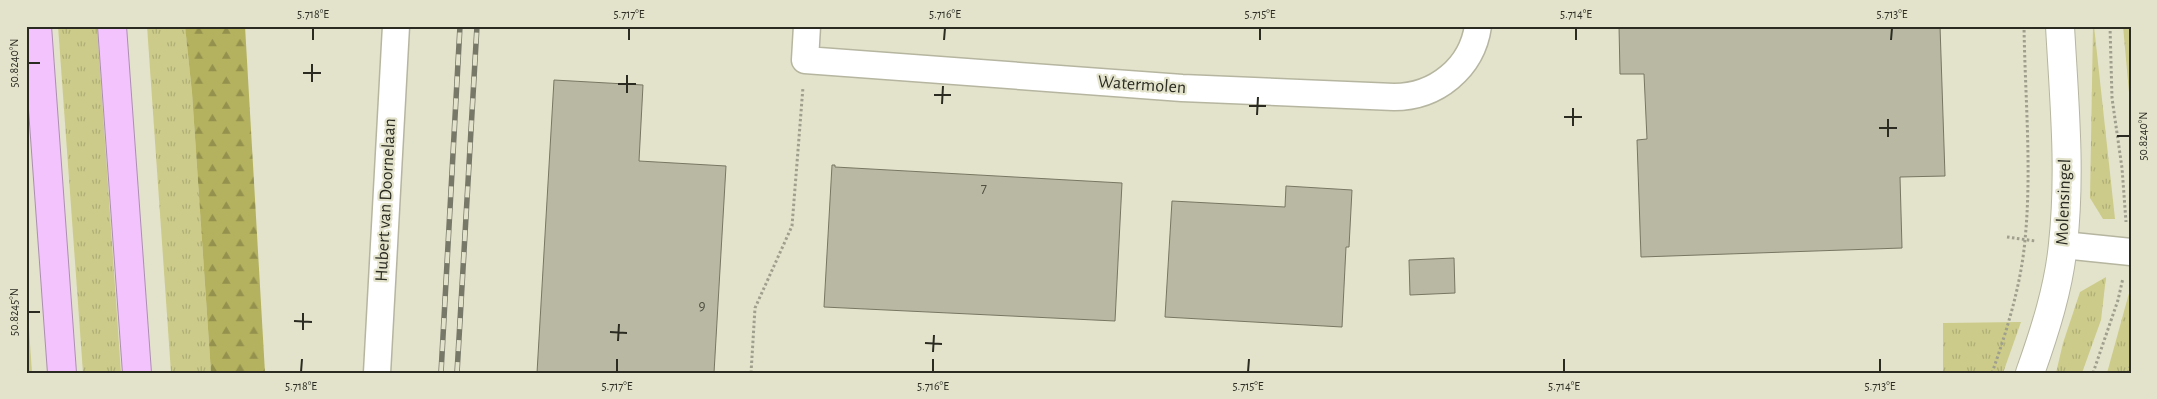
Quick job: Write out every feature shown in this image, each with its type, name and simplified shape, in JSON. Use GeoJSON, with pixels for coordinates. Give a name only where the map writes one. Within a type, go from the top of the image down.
{"type":"FeatureCollection","features":[{"type":"Feature","properties":{"kind":"highway"},"geometry":{"type":"LineString","coordinates":[[37,26],[62,373]]}},
{"type":"Feature","properties":{"kind":"highway"},"geometry":{"type":"LineString","coordinates":[[112,26],[137,373]]}},
{"type":"Feature","properties":{"kind":"street","name":"Hubert van Doornelaan"},"geometry":{"type":"LineString","coordinates":[[377,373],[396,26]]}},
{"type":"Feature","properties":{"kind":"street"},"geometry":{"type":"LineString","coordinates":[[805,60],[807,26]]}},
{"type":"Feature","properties":{"kind":"street","name":"Watermolen"},"geometry":{"type":"LineString","coordinates":[[805,60],[1182,88],[1405,97],[1438,86],[1455,72],[1468,55],[1478,26]]}},
{"type":"Feature","properties":{"kind":"street","name":"Molensingel"},"geometry":{"type":"LineString","coordinates":[[2030,373],[2055,293],[2063,245],[2067,164],[2060,26]]}},
{"type":"Feature","properties":{"kind":"street"},"geometry":{"type":"LineString","coordinates":[[2063,245],[2128,252]]}},
{"type":"Feature","properties":{"kind":"path"},"geometry":{"type":"LineString","coordinates":[[1992,373],[2011,315],[2025,240],[2028,164],[2024,26]]}},
{"type":"Feature","properties":{"kind":"path"},"geometry":{"type":"LineString","coordinates":[[2092,373],[2118,300],[2128,252],[2123,178],[2112,98],[2110,26]]}},
{"type":"Feature","properties":{"kind":"path"},"geometry":{"type":"LineString","coordinates":[[751,373],[755,308],[792,226],[805,60]]}},
{"type":"Feature","properties":{"kind":"path"},"geometry":{"type":"LineString","coordinates":[[2128,373],[2131,365]]}},
{"type":"Feature","properties":{"kind":"green space"},"geometry":{"type":"Polygon","coordinates":[[[58,26],[97,26],[121,373],[83,373],[58,26]]]}},
{"type":"Feature","properties":{"kind":"green space"},"geometry":{"type":"Polygon","coordinates":[[[147,26],[185,26],[192,93],[211,373],[171,373],[147,26]]]}},
{"type":"Feature","properties":{"kind":"green space"},"geometry":{"type":"Polygon","coordinates":[[[185,26],[245,26],[265,373],[211,373],[192,93],[185,26]]]}},
{"type":"Feature","properties":{"kind":"green space"},"geometry":{"type":"Polygon","coordinates":[[[2093,26],[2115,219],[2103,219],[2090,198],[2093,26]]]}},
{"type":"Feature","properties":{"kind":"green space"},"geometry":{"type":"Polygon","coordinates":[[[2123,26],[2131,26],[2131,115],[2123,26]]]}},
{"type":"Feature","properties":{"kind":"green space"},"geometry":{"type":"Polygon","coordinates":[[[2106,277],[2101,320],[2082,373],[2056,373],[2063,343],[2080,292],[2106,277]]]}},
{"type":"Feature","properties":{"kind":"green space"},"geometry":{"type":"Polygon","coordinates":[[[26,284],[32,373],[26,373],[26,284]]]}},
{"type":"Feature","properties":{"kind":"green space"},"geometry":{"type":"Polygon","coordinates":[[[2131,286],[2131,373],[2107,373],[2131,286]]]}},
{"type":"Feature","properties":{"kind":"green space"},"geometry":{"type":"Polygon","coordinates":[[[2021,322],[2003,373],[1943,373],[1943,323],[2021,322]]]}},
{"type":"Feature","properties":{"kind":"building"},"geometry":{"type":"Polygon","coordinates":[[[1619,26],[1940,26],[1945,176],[1900,177],[1902,248],[1641,257],[1637,140],[1647,139],[1644,74],[1620,74],[1619,26]]]}},
{"type":"Feature","properties":{"kind":"building"},"geometry":{"type":"Polygon","coordinates":[[[554,80],[643,85],[639,161],[726,166],[714,373],[537,373],[554,80]]]}},
{"type":"Feature","properties":{"kind":"building"},"geometry":{"type":"Polygon","coordinates":[[[832,165],[835,165],[835,167],[1122,183],[1115,321],[824,307],[832,165]]]}},
{"type":"Feature","properties":{"kind":"building"},"geometry":{"type":"Polygon","coordinates":[[[1286,186],[1352,190],[1349,247],[1346,247],[1342,327],[1165,317],[1172,201],[1285,207],[1286,186]]]}},
{"type":"Feature","properties":{"kind":"building"},"geometry":{"type":"Polygon","coordinates":[[[1454,258],[1455,293],[1410,295],[1409,260],[1454,258]]]}},
{"type":"Feature","properties":{"kind":"railway"},"geometry":{"type":"LineString","coordinates":[[441,373],[460,26]]}},
{"type":"Feature","properties":{"kind":"railway"},"geometry":{"type":"LineString","coordinates":[[457,373],[477,26]]}}]}
